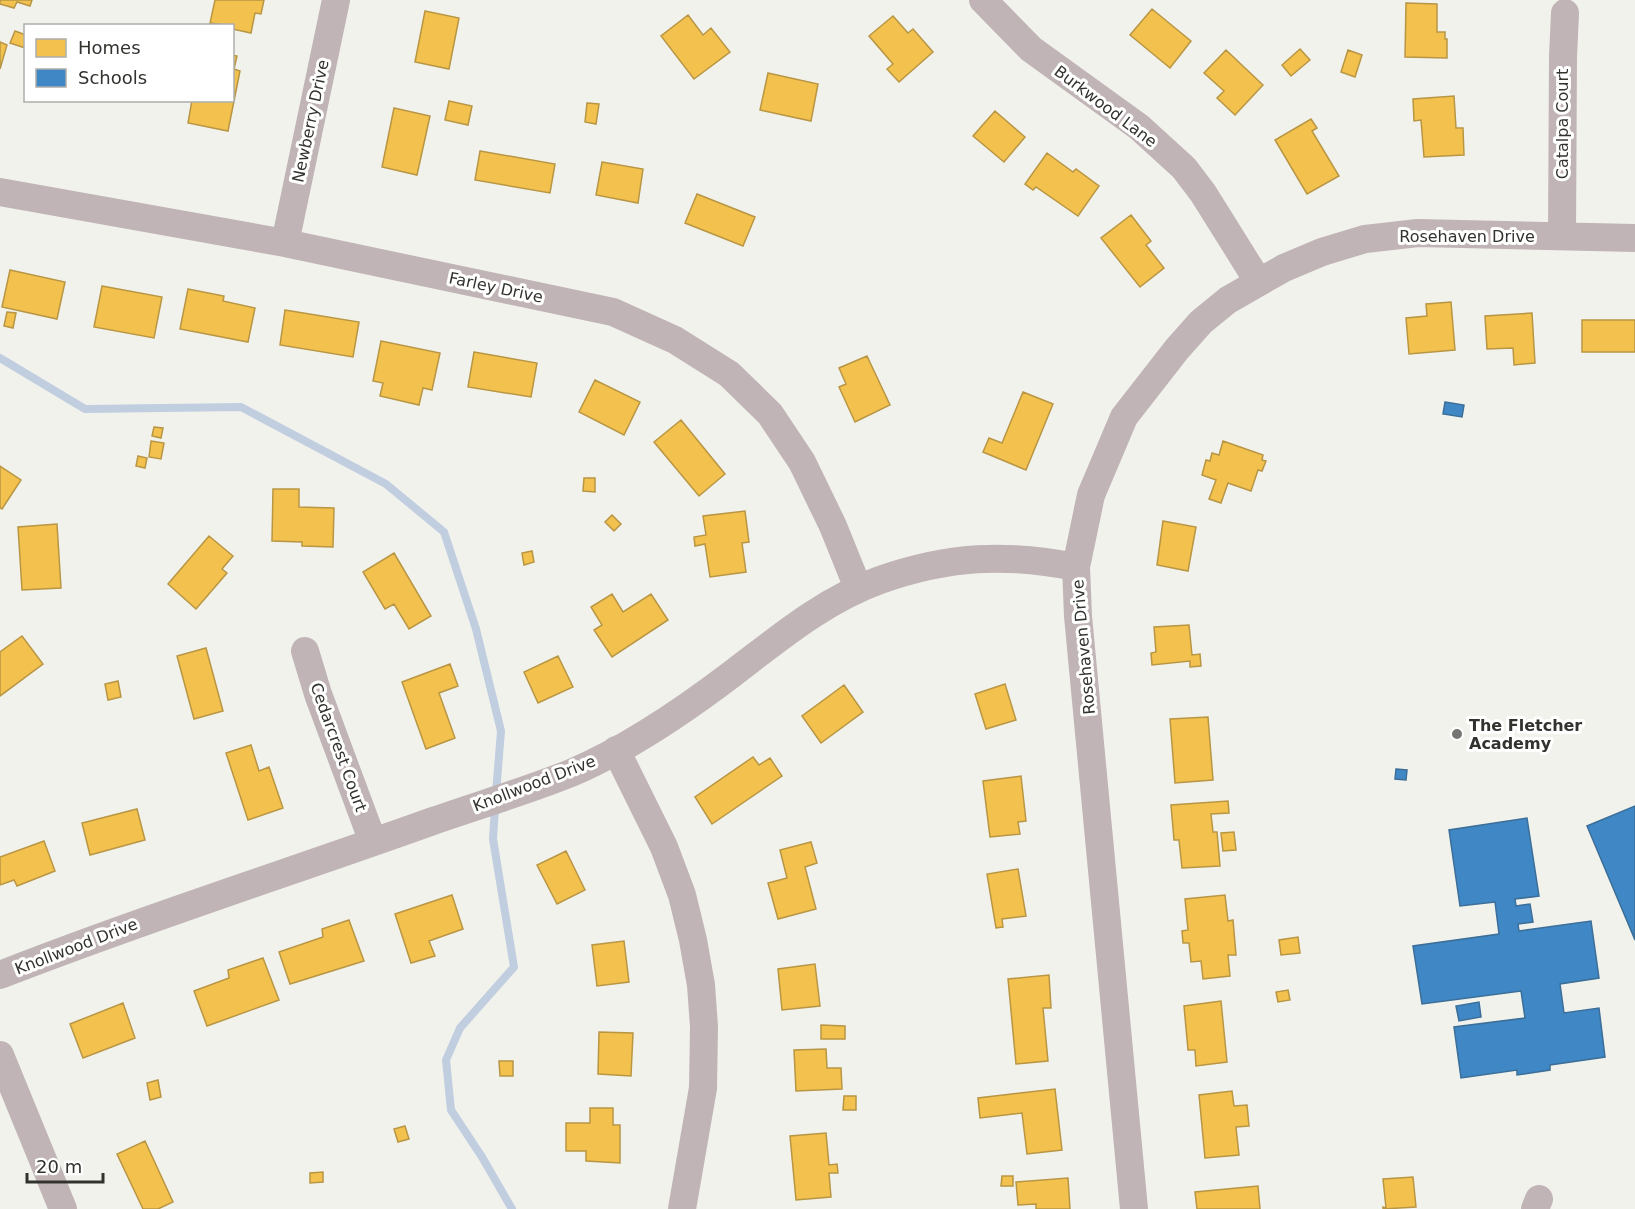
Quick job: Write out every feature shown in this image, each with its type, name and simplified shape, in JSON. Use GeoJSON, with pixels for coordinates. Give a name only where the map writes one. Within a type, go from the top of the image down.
{"type":"FeatureCollection","features":[{"type":"Feature","properties":{"kind":"street","name":"Newberry Drive"},"geometry":{"type":"LineString","coordinates":[[285,243],[336,0]]}},
{"type":"Feature","properties":{"kind":"street","name":"Burkwood Lane"},"geometry":{"type":"LineString","coordinates":[[983,0],[1031,49],[1139,127],[1184,168],[1203,193],[1258,281]]}},
{"type":"Feature","properties":{"kind":"street","name":"Catalpa Court"},"geometry":{"type":"LineString","coordinates":[[1562,236],[1565,13]]}},
{"type":"Feature","properties":{"kind":"street","name":"Farley Drive"},"geometry":{"type":"LineString","coordinates":[[0,192],[285,243],[613,312],[675,340],[729,374],[770,414],[802,462],[833,526],[858,588]]}},
{"type":"Feature","properties":{"kind":"street","name":"Rosehaven Drive"},"geometry":{"type":"LineString","coordinates":[[1134,1209],[1078,616],[1076,567],[1092,495],[1124,417],[1201,322],[1228,300],[1258,281],[1322,252],[1365,239],[1418,233],[1635,237]]}},
{"type":"Feature","properties":{"kind":"street","name":"Knollwood Drive"},"geometry":{"type":"LineString","coordinates":[[0,975],[160,915],[571,772],[616,750],[690,703],[807,619],[858,588],[930,564],[975,558],[1052,562],[1076,567]]}},
{"type":"Feature","properties":{"kind":"street","name":"Cedarcrest Court"},"geometry":{"type":"LineString","coordinates":[[305,651],[318,694],[373,842]]}},
{"type":"Feature","properties":{"kind":"street"},"geometry":{"type":"LineString","coordinates":[[616,750],[664,847],[682,895],[701,985],[704,1027],[703,1088],[682,1209]]}},
{"type":"Feature","properties":{"kind":"street"},"geometry":{"type":"LineString","coordinates":[[0,1055],[63,1209]]}},
{"type":"Feature","properties":{"kind":"building: Homes"},"geometry":{"type":"Polygon","coordinates":[[[0,0],[32,0],[30,6],[17,2],[14,8],[0,4],[0,0]]]}},
{"type":"Feature","properties":{"kind":"building: Homes"},"geometry":{"type":"Polygon","coordinates":[[[215,0],[264,0],[261,14],[255,13],[251,33],[234,29],[234,24],[210,23],[215,0]]]}},
{"type":"Feature","properties":{"kind":"building: Homes"},"geometry":{"type":"Polygon","coordinates":[[[1406,3],[1437,4],[1437,32],[1445,32],[1447,58],[1405,57],[1406,3]]]}},
{"type":"Feature","properties":{"kind":"building: Homes"},"geometry":{"type":"Polygon","coordinates":[[[1152,9],[1191,41],[1170,68],[1130,35],[1152,9]]]}},
{"type":"Feature","properties":{"kind":"building: Homes"},"geometry":{"type":"Polygon","coordinates":[[[425,11],[459,18],[449,69],[415,62],[425,11]]]}},
{"type":"Feature","properties":{"kind":"building: Homes"},"geometry":{"type":"Polygon","coordinates":[[[688,15],[703,35],[711,28],[730,52],[694,79],[661,36],[688,15]]]}},
{"type":"Feature","properties":{"kind":"building: Homes"},"geometry":{"type":"Polygon","coordinates":[[[893,16],[908,33],[913,29],[933,52],[899,82],[887,69],[893,64],[869,36],[893,16]]]}},
{"type":"Feature","properties":{"kind":"building: Homes"},"geometry":{"type":"Polygon","coordinates":[[[15,31],[24,34],[24,48],[10,43],[15,31]]]}},
{"type":"Feature","properties":{"kind":"building: Homes"},"geometry":{"type":"Polygon","coordinates":[[[0,42],[7,45],[0,69],[0,42]]]}},
{"type":"Feature","properties":{"kind":"building: Homes"},"geometry":{"type":"Polygon","coordinates":[[[1300,49],[1310,60],[1291,76],[1282,65],[1300,49]]]}},
{"type":"Feature","properties":{"kind":"building: Homes"},"geometry":{"type":"Polygon","coordinates":[[[1226,50],[1263,85],[1235,115],[1217,98],[1224,91],[1204,73],[1226,50]]]}},
{"type":"Feature","properties":{"kind":"building: Homes"},"geometry":{"type":"Polygon","coordinates":[[[1348,50],[1362,55],[1355,77],[1341,72],[1348,50]]]}},
{"type":"Feature","properties":{"kind":"building: Homes"},"geometry":{"type":"Polygon","coordinates":[[[234,69],[240,71],[234,101],[234,69]]]}},
{"type":"Feature","properties":{"kind":"building: Homes"},"geometry":{"type":"Polygon","coordinates":[[[768,73],[818,84],[811,121],[760,110],[768,73]]]}},
{"type":"Feature","properties":{"kind":"building: Homes"},"geometry":{"type":"Polygon","coordinates":[[[1454,96],[1456,128],[1463,128],[1464,155],[1424,157],[1421,120],[1414,121],[1413,99],[1454,96]]]}},
{"type":"Feature","properties":{"kind":"building: Homes"},"geometry":{"type":"Polygon","coordinates":[[[449,101],[472,106],[468,125],[445,120],[449,101]]]}},
{"type":"Feature","properties":{"kind":"building: Homes"},"geometry":{"type":"Polygon","coordinates":[[[192,102],[234,102],[228,131],[188,123],[192,102]]]}},
{"type":"Feature","properties":{"kind":"building: Homes"},"geometry":{"type":"Polygon","coordinates":[[[587,103],[599,104],[596,124],[585,122],[587,103]]]}},
{"type":"Feature","properties":{"kind":"building: Homes"},"geometry":{"type":"Polygon","coordinates":[[[394,108],[430,116],[417,175],[382,167],[394,108]]]}},
{"type":"Feature","properties":{"kind":"building: Homes"},"geometry":{"type":"Polygon","coordinates":[[[995,111],[1025,137],[1004,162],[973,136],[995,111]]]}},
{"type":"Feature","properties":{"kind":"building: Homes"},"geometry":{"type":"Polygon","coordinates":[[[1311,119],[1317,128],[1312,131],[1339,176],[1307,194],[1275,140],[1311,119]]]}},
{"type":"Feature","properties":{"kind":"building: Homes"},"geometry":{"type":"Polygon","coordinates":[[[480,151],[555,164],[550,193],[475,180],[480,151]]]}},
{"type":"Feature","properties":{"kind":"building: Homes"},"geometry":{"type":"Polygon","coordinates":[[[1047,153],[1073,172],[1076,169],[1099,186],[1078,216],[1036,187],[1033,190],[1025,184],[1047,153]]]}},
{"type":"Feature","properties":{"kind":"building: Homes"},"geometry":{"type":"Polygon","coordinates":[[[602,162],[643,169],[638,203],[596,195],[602,162]]]}},
{"type":"Feature","properties":{"kind":"building: Homes"},"geometry":{"type":"Polygon","coordinates":[[[697,194],[755,217],[743,246],[685,223],[697,194]]]}},
{"type":"Feature","properties":{"kind":"building: Homes"},"geometry":{"type":"Polygon","coordinates":[[[1131,215],[1151,241],[1146,245],[1164,268],[1140,287],[1101,238],[1131,215]]]}},
{"type":"Feature","properties":{"kind":"building: Homes"},"geometry":{"type":"Polygon","coordinates":[[[10,270],[65,282],[57,319],[2,307],[10,270]]]}},
{"type":"Feature","properties":{"kind":"building: Homes"},"geometry":{"type":"Polygon","coordinates":[[[102,286],[162,297],[154,338],[94,327],[102,286]]]}},
{"type":"Feature","properties":{"kind":"building: Homes"},"geometry":{"type":"Polygon","coordinates":[[[188,289],[224,296],[223,301],[255,308],[248,342],[180,329],[188,289]]]}},
{"type":"Feature","properties":{"kind":"building: Homes"},"geometry":{"type":"Polygon","coordinates":[[[1451,302],[1455,350],[1409,354],[1406,318],[1427,316],[1426,304],[1451,302]]]}},
{"type":"Feature","properties":{"kind":"building: Homes"},"geometry":{"type":"Polygon","coordinates":[[[285,310],[359,322],[353,357],[280,345],[285,310]]]}},
{"type":"Feature","properties":{"kind":"building: Homes"},"geometry":{"type":"Polygon","coordinates":[[[7,312],[16,313],[13,328],[4,326],[7,312]]]}},
{"type":"Feature","properties":{"kind":"building: Homes"},"geometry":{"type":"Polygon","coordinates":[[[1532,313],[1535,363],[1514,365],[1513,348],[1487,349],[1485,316],[1532,313]]]}},
{"type":"Feature","properties":{"kind":"building: Homes"},"geometry":{"type":"Polygon","coordinates":[[[1582,320],[1635,320],[1635,352],[1582,352],[1582,320]]]}},
{"type":"Feature","properties":{"kind":"building: Homes"},"geometry":{"type":"Polygon","coordinates":[[[381,341],[440,353],[432,390],[423,388],[419,405],[380,396],[383,383],[373,381],[381,341]]]}},
{"type":"Feature","properties":{"kind":"building: Homes"},"geometry":{"type":"Polygon","coordinates":[[[474,352],[537,363],[531,397],[468,387],[474,352]]]}},
{"type":"Feature","properties":{"kind":"building: Homes"},"geometry":{"type":"Polygon","coordinates":[[[867,356],[890,405],[855,422],[839,387],[846,384],[839,368],[867,356]]]}},
{"type":"Feature","properties":{"kind":"building: Homes"},"geometry":{"type":"Polygon","coordinates":[[[595,380],[640,402],[624,435],[579,412],[595,380]]]}},
{"type":"Feature","properties":{"kind":"building: Homes"},"geometry":{"type":"Polygon","coordinates":[[[1023,392],[1053,404],[1026,470],[983,452],[989,438],[1002,443],[1023,392]]]}},
{"type":"Feature","properties":{"kind":"building: Homes"},"geometry":{"type":"Polygon","coordinates":[[[681,420],[725,474],[699,496],[654,442],[681,420]]]}},
{"type":"Feature","properties":{"kind":"building: Homes"},"geometry":{"type":"Polygon","coordinates":[[[154,427],[163,428],[161,438],[152,436],[154,427]]]}},
{"type":"Feature","properties":{"kind":"building: Homes"},"geometry":{"type":"Polygon","coordinates":[[[151,441],[164,443],[161,459],[149,457],[151,441]]]}},
{"type":"Feature","properties":{"kind":"building: Homes"},"geometry":{"type":"Polygon","coordinates":[[[1223,441],[1263,455],[1262,460],[1266,461],[1262,471],[1258,470],[1251,491],[1228,483],[1221,503],[1209,499],[1216,480],[1202,475],[1206,460],[1210,461],[1212,453],[1219,455],[1223,441]]]}},
{"type":"Feature","properties":{"kind":"building: Homes"},"geometry":{"type":"Polygon","coordinates":[[[138,456],[147,458],[145,468],[136,466],[138,456]]]}},
{"type":"Feature","properties":{"kind":"building: Homes"},"geometry":{"type":"Polygon","coordinates":[[[0,466],[21,480],[2,509],[0,508],[0,466]]]}},
{"type":"Feature","properties":{"kind":"building: Homes"},"geometry":{"type":"Polygon","coordinates":[[[584,478],[595,478],[595,492],[583,491],[584,478]]]}},
{"type":"Feature","properties":{"kind":"building: Homes"},"geometry":{"type":"Polygon","coordinates":[[[273,489],[299,489],[299,507],[334,508],[333,547],[302,546],[302,542],[272,541],[273,489]]]}},
{"type":"Feature","properties":{"kind":"building: Homes"},"geometry":{"type":"Polygon","coordinates":[[[745,511],[749,542],[742,543],[746,572],[710,577],[705,544],[695,546],[694,537],[706,535],[703,516],[745,511]]]}},
{"type":"Feature","properties":{"kind":"building: Homes"},"geometry":{"type":"Polygon","coordinates":[[[612,515],[621,524],[614,531],[605,522],[612,515]]]}},
{"type":"Feature","properties":{"kind":"building: Homes"},"geometry":{"type":"Polygon","coordinates":[[[1163,521],[1196,527],[1188,571],[1157,565],[1163,521]]]}},
{"type":"Feature","properties":{"kind":"building: Homes"},"geometry":{"type":"Polygon","coordinates":[[[57,524],[61,588],[22,590],[18,527],[57,524]]]}},
{"type":"Feature","properties":{"kind":"building: Homes"},"geometry":{"type":"Polygon","coordinates":[[[209,536],[233,556],[222,569],[227,573],[196,609],[168,584],[209,536]]]}},
{"type":"Feature","properties":{"kind":"building: Homes"},"geometry":{"type":"Polygon","coordinates":[[[532,551],[534,562],[524,565],[522,553],[532,551]]]}},
{"type":"Feature","properties":{"kind":"building: Homes"},"geometry":{"type":"Polygon","coordinates":[[[394,553],[431,616],[409,629],[394,604],[385,609],[363,572],[394,553]]]}},
{"type":"Feature","properties":{"kind":"building: Homes"},"geometry":{"type":"Polygon","coordinates":[[[612,594],[623,612],[651,594],[668,620],[612,657],[594,630],[602,625],[591,607],[612,594]]]}},
{"type":"Feature","properties":{"kind":"building: Homes"},"geometry":{"type":"Polygon","coordinates":[[[1189,625],[1192,655],[1200,654],[1201,666],[1190,667],[1190,661],[1152,665],[1151,653],[1156,652],[1154,627],[1189,625]]]}},
{"type":"Feature","properties":{"kind":"building: Homes"},"geometry":{"type":"Polygon","coordinates":[[[22,636],[43,664],[0,696],[0,652],[22,636]]]}},
{"type":"Feature","properties":{"kind":"building: Homes"},"geometry":{"type":"Polygon","coordinates":[[[206,648],[223,711],[194,719],[177,656],[206,648]]]}},
{"type":"Feature","properties":{"kind":"building: Homes"},"geometry":{"type":"Polygon","coordinates":[[[558,656],[573,687],[538,703],[524,672],[558,656]]]}},
{"type":"Feature","properties":{"kind":"building: Homes"},"geometry":{"type":"Polygon","coordinates":[[[450,664],[458,686],[439,693],[455,738],[426,749],[402,682],[450,664]]]}},
{"type":"Feature","properties":{"kind":"building: Homes"},"geometry":{"type":"Polygon","coordinates":[[[118,681],[121,697],[108,700],[105,684],[118,681]]]}},
{"type":"Feature","properties":{"kind":"building: Homes"},"geometry":{"type":"Polygon","coordinates":[[[1005,684],[1016,720],[986,729],[975,694],[1005,684]]]}},
{"type":"Feature","properties":{"kind":"building: Homes"},"geometry":{"type":"Polygon","coordinates":[[[844,685],[863,712],[821,743],[802,716],[844,685]]]}},
{"type":"Feature","properties":{"kind":"building: Homes"},"geometry":{"type":"Polygon","coordinates":[[[1208,717],[1213,780],[1175,783],[1170,719],[1208,717]]]}},
{"type":"Feature","properties":{"kind":"building: Homes"},"geometry":{"type":"Polygon","coordinates":[[[251,745],[259,771],[269,767],[283,808],[248,820],[226,753],[251,745]]]}},
{"type":"Feature","properties":{"kind":"building: Homes"},"geometry":{"type":"Polygon","coordinates":[[[753,757],[759,765],[770,758],[782,776],[712,824],[695,797],[753,757]]]}},
{"type":"Feature","properties":{"kind":"building: Homes"},"geometry":{"type":"Polygon","coordinates":[[[1021,776],[1026,821],[1018,822],[1020,834],[990,837],[983,781],[1021,776]]]}},
{"type":"Feature","properties":{"kind":"building: Homes"},"geometry":{"type":"Polygon","coordinates":[[[1228,801],[1229,813],[1211,814],[1213,832],[1217,832],[1220,866],[1182,868],[1179,840],[1174,840],[1171,805],[1228,801]]]}},
{"type":"Feature","properties":{"kind":"building: Homes"},"geometry":{"type":"Polygon","coordinates":[[[137,809],[145,840],[90,855],[82,823],[137,809]]]}},
{"type":"Feature","properties":{"kind":"building: Homes"},"geometry":{"type":"Polygon","coordinates":[[[1234,832],[1236,850],[1223,851],[1221,833],[1234,832]]]}},
{"type":"Feature","properties":{"kind":"building: Homes"},"geometry":{"type":"Polygon","coordinates":[[[44,841],[55,871],[17,886],[14,880],[0,885],[0,857],[44,841]]]}},
{"type":"Feature","properties":{"kind":"building: Homes"},"geometry":{"type":"Polygon","coordinates":[[[811,842],[817,863],[805,867],[816,909],[778,919],[768,883],[787,878],[780,850],[811,842]]]}},
{"type":"Feature","properties":{"kind":"building: Homes"},"geometry":{"type":"Polygon","coordinates":[[[566,851],[585,890],[557,904],[537,865],[566,851]]]}},
{"type":"Feature","properties":{"kind":"building: Homes"},"geometry":{"type":"Polygon","coordinates":[[[1018,869],[1026,916],[1002,919],[1003,927],[996,928],[987,874],[1018,869]]]}},
{"type":"Feature","properties":{"kind":"building: Homes"},"geometry":{"type":"Polygon","coordinates":[[[452,895],[463,929],[429,941],[435,956],[411,963],[395,914],[452,895]]]}},
{"type":"Feature","properties":{"kind":"building: Homes"},"geometry":{"type":"Polygon","coordinates":[[[1225,895],[1228,921],[1233,920],[1236,955],[1228,955],[1230,976],[1203,979],[1201,961],[1191,962],[1189,943],[1183,943],[1182,931],[1188,930],[1185,899],[1225,895]]]}},
{"type":"Feature","properties":{"kind":"building: Homes"},"geometry":{"type":"Polygon","coordinates":[[[349,920],[364,961],[290,984],[279,952],[323,937],[322,929],[349,920]]]}},
{"type":"Feature","properties":{"kind":"building: Homes"},"geometry":{"type":"Polygon","coordinates":[[[1298,937],[1300,953],[1281,955],[1279,940],[1298,937]]]}},
{"type":"Feature","properties":{"kind":"building: Homes"},"geometry":{"type":"Polygon","coordinates":[[[624,941],[629,982],[597,986],[592,945],[624,941]]]}},
{"type":"Feature","properties":{"kind":"building: Homes"},"geometry":{"type":"Polygon","coordinates":[[[263,958],[279,1000],[207,1026],[194,991],[229,978],[228,970],[263,958]]]}},
{"type":"Feature","properties":{"kind":"building: Homes"},"geometry":{"type":"Polygon","coordinates":[[[815,964],[820,1006],[782,1010],[778,969],[815,964]]]}},
{"type":"Feature","properties":{"kind":"building: Homes"},"geometry":{"type":"Polygon","coordinates":[[[1049,975],[1051,1008],[1043,1008],[1048,1061],[1016,1064],[1008,979],[1049,975]]]}},
{"type":"Feature","properties":{"kind":"building: Homes"},"geometry":{"type":"Polygon","coordinates":[[[1288,990],[1290,1000],[1278,1002],[1276,992],[1288,990]]]}},
{"type":"Feature","properties":{"kind":"building: Homes"},"geometry":{"type":"Polygon","coordinates":[[[1221,1001],[1227,1062],[1196,1066],[1195,1050],[1188,1050],[1184,1006],[1221,1001]]]}},
{"type":"Feature","properties":{"kind":"building: Homes"},"geometry":{"type":"Polygon","coordinates":[[[123,1003],[135,1038],[83,1058],[70,1024],[123,1003]]]}},
{"type":"Feature","properties":{"kind":"building: Homes"},"geometry":{"type":"Polygon","coordinates":[[[821,1025],[845,1026],[845,1039],[821,1039],[821,1025]]]}},
{"type":"Feature","properties":{"kind":"building: Homes"},"geometry":{"type":"Polygon","coordinates":[[[599,1032],[633,1033],[631,1076],[598,1074],[599,1032]]]}},
{"type":"Feature","properties":{"kind":"building: Homes"},"geometry":{"type":"Polygon","coordinates":[[[826,1049],[827,1068],[841,1068],[842,1089],[796,1091],[794,1050],[826,1049]]]}},
{"type":"Feature","properties":{"kind":"building: Homes"},"geometry":{"type":"Polygon","coordinates":[[[499,1061],[513,1061],[513,1076],[500,1076],[499,1061]]]}},
{"type":"Feature","properties":{"kind":"building: Homes"},"geometry":{"type":"Polygon","coordinates":[[[158,1080],[161,1097],[150,1100],[147,1083],[158,1080]]]}},
{"type":"Feature","properties":{"kind":"building: Homes"},"geometry":{"type":"Polygon","coordinates":[[[1055,1089],[1062,1150],[1027,1154],[1022,1113],[980,1118],[978,1098],[1055,1089]]]}},
{"type":"Feature","properties":{"kind":"building: Homes"},"geometry":{"type":"Polygon","coordinates":[[[1232,1091],[1234,1106],[1247,1105],[1249,1126],[1236,1127],[1239,1155],[1205,1158],[1199,1095],[1232,1091]]]}},
{"type":"Feature","properties":{"kind":"building: Homes"},"geometry":{"type":"Polygon","coordinates":[[[844,1096],[856,1096],[856,1110],[843,1110],[844,1096]]]}},
{"type":"Feature","properties":{"kind":"building: Homes"},"geometry":{"type":"Polygon","coordinates":[[[590,1108],[613,1108],[613,1125],[620,1125],[620,1163],[586,1161],[586,1151],[566,1151],[566,1123],[590,1123],[590,1108]]]}},
{"type":"Feature","properties":{"kind":"building: Homes"},"geometry":{"type":"Polygon","coordinates":[[[405,1126],[409,1139],[398,1142],[394,1129],[405,1126]]]}},
{"type":"Feature","properties":{"kind":"building: Homes"},"geometry":{"type":"Polygon","coordinates":[[[826,1133],[829,1165],[837,1164],[838,1173],[829,1173],[831,1197],[796,1200],[790,1136],[826,1133]]]}},
{"type":"Feature","properties":{"kind":"building: Homes"},"geometry":{"type":"Polygon","coordinates":[[[145,1141],[173,1202],[158,1209],[143,1209],[117,1154],[145,1141]]]}},
{"type":"Feature","properties":{"kind":"building: Homes"},"geometry":{"type":"Polygon","coordinates":[[[323,1172],[323,1182],[310,1183],[310,1173],[323,1172]]]}},
{"type":"Feature","properties":{"kind":"building: Homes"},"geometry":{"type":"Polygon","coordinates":[[[1002,1176],[1013,1176],[1013,1186],[1001,1186],[1002,1176]]]}},
{"type":"Feature","properties":{"kind":"building: Homes"},"geometry":{"type":"Polygon","coordinates":[[[1413,1177],[1416,1207],[1383,1209],[1383,1207],[1386,1208],[1383,1179],[1413,1177]]]}},
{"type":"Feature","properties":{"kind":"building: Homes"},"geometry":{"type":"Polygon","coordinates":[[[1068,1178],[1070,1209],[1036,1209],[1036,1204],[1018,1205],[1016,1182],[1068,1178]]]}},
{"type":"Feature","properties":{"kind":"building: Homes"},"geometry":{"type":"Polygon","coordinates":[[[1258,1186],[1260,1209],[1197,1209],[1195,1192],[1258,1186]]]}},
{"type":"Feature","properties":{"kind":"building: Schools"},"geometry":{"type":"Polygon","coordinates":[[[1445,402],[1464,405],[1462,417],[1443,414],[1445,402]]]}},
{"type":"Feature","properties":{"kind":"building: Schools"},"geometry":{"type":"Polygon","coordinates":[[[1396,769],[1407,770],[1406,780],[1395,779],[1396,769]]]}},
{"type":"Feature","properties":{"kind":"building: Schools"},"geometry":{"type":"Polygon","coordinates":[[[1635,806],[1635,940],[1587,826],[1635,806]]]}},
{"type":"Feature","properties":{"kind":"building: Schools"},"geometry":{"type":"Polygon","coordinates":[[[1527,818],[1539,896],[1515,899],[1516,906],[1530,904],[1533,922],[1518,924],[1519,931],[1591,921],[1599,978],[1560,984],[1564,1013],[1599,1008],[1605,1057],[1550,1065],[1550,1070],[1517,1075],[1517,1070],[1461,1078],[1454,1027],[1525,1018],[1521,991],[1422,1004],[1413,946],[1499,934],[1495,902],[1460,906],[1449,830],[1527,818]]]}},
{"type":"Feature","properties":{"kind":"building: Schools"},"geometry":{"type":"Polygon","coordinates":[[[1479,1002],[1481,1017],[1459,1021],[1456,1006],[1479,1002]]]}},
{"type":"Feature","properties":{"kind":"waterway"},"geometry":{"type":"LineString","coordinates":[[0,358],[85,409],[241,407],[386,484],[444,532],[476,629],[501,731],[496,793]]}},
{"type":"Feature","properties":{"kind":"waterway"},"geometry":{"type":"LineString","coordinates":[[495,808],[493,839],[514,967],[460,1028],[446,1060],[451,1110],[512,1209]]}},
{"type":"Feature","properties":{"kind":"place","name":"The Fletcher Academy"},"geometry":{"type":"Point","coordinates":[1457,734]}}]}
